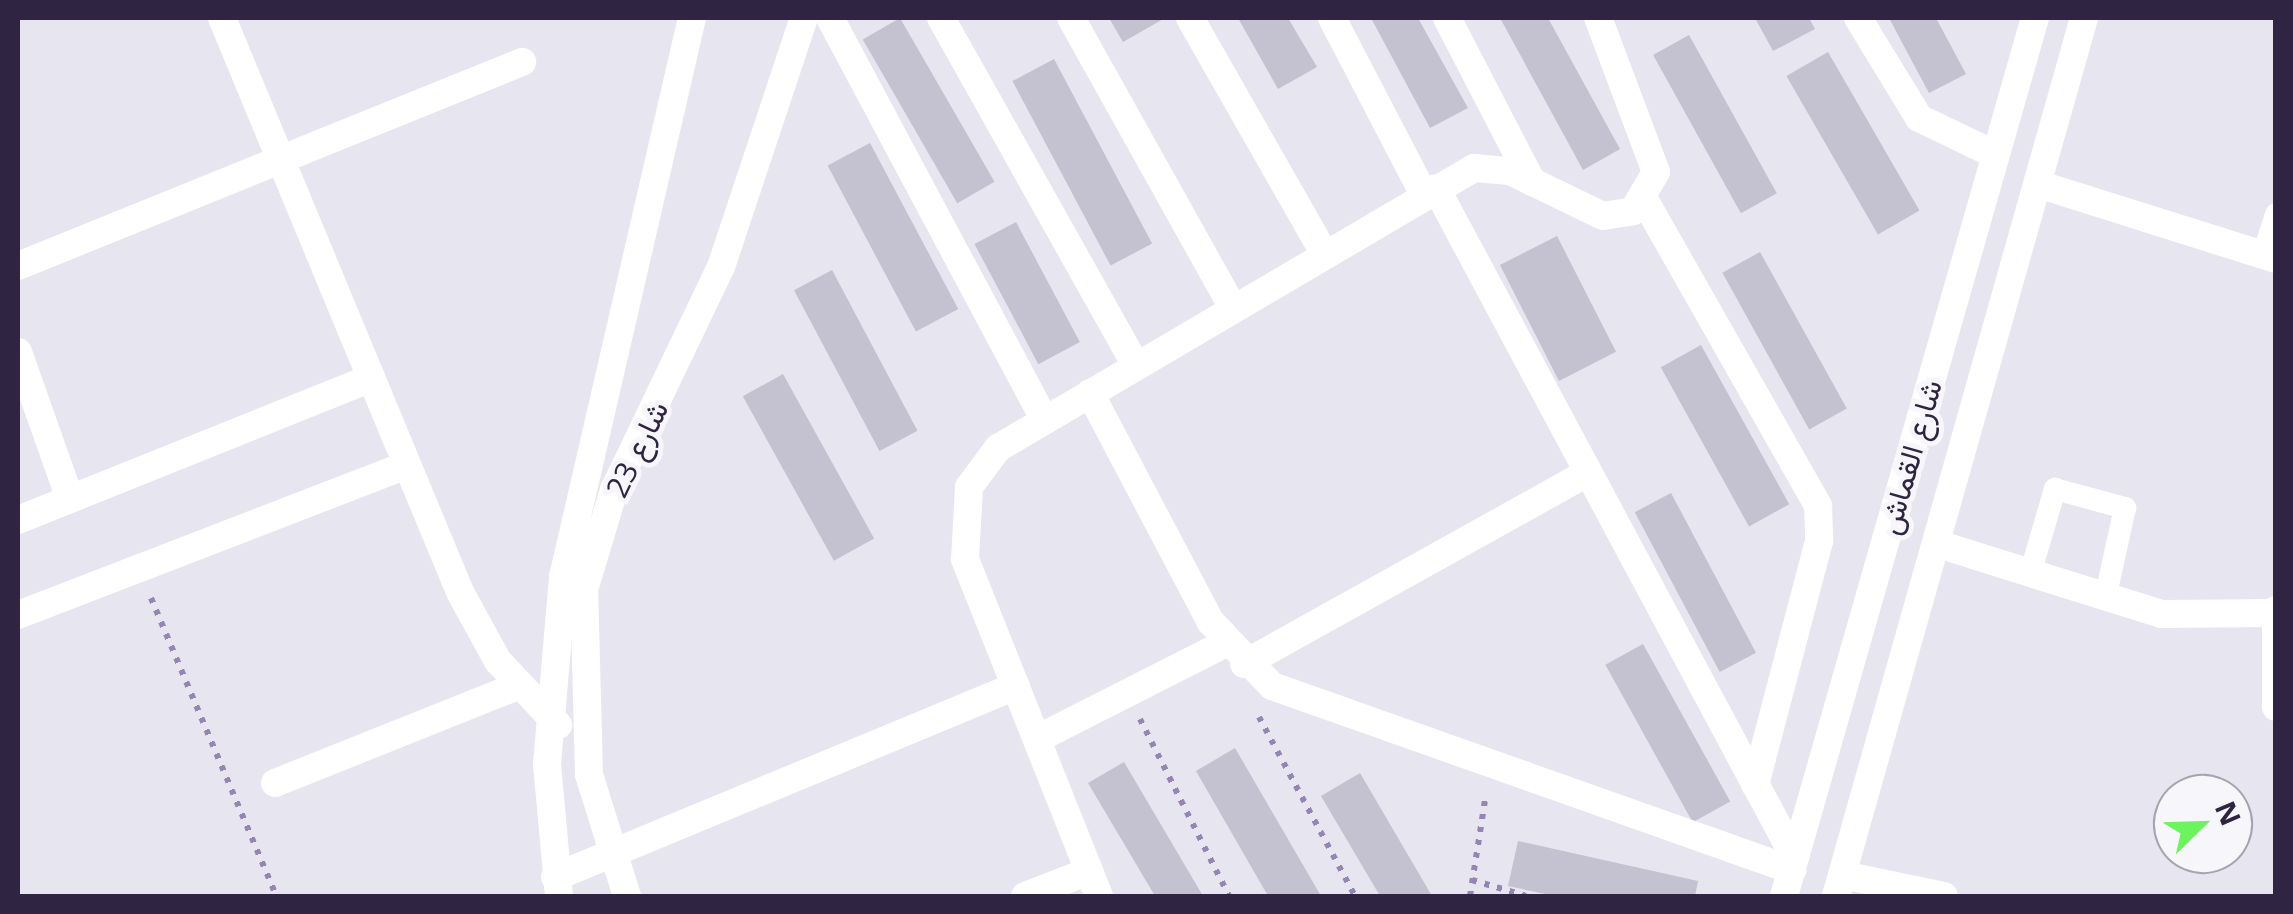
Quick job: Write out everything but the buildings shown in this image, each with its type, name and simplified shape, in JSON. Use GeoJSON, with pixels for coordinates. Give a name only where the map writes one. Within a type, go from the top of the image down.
{"type":"FeatureCollection","features":[{"type":"Feature","properties":{"kind":"street"},"geometry":{"type":"LineString","coordinates":[[222,18],[406,465],[478,628],[518,686],[550,720],[585,742]]}},
{"type":"Feature","properties":{"kind":"street","name":"شارع 23"},"geometry":{"type":"LineString","coordinates":[[557,887],[550,720],[576,508],[692,18]]}},
{"type":"Feature","properties":{"kind":"street","name":"شارع 23"},"geometry":{"type":"LineString","coordinates":[[627,896],[610,855],[585,742],[579,641],[596,539],[721,267],[804,18]]}},
{"type":"Feature","properties":{"kind":"street"},"geometry":{"type":"LineString","coordinates":[[830,18],[1045,420]]}},
{"type":"Feature","properties":{"kind":"street"},"geometry":{"type":"LineString","coordinates":[[941,18],[1136,364]]}},
{"type":"Feature","properties":{"kind":"street"},"geometry":{"type":"LineString","coordinates":[[1072,18],[1232,306]]}},
{"type":"Feature","properties":{"kind":"street"},"geometry":{"type":"LineString","coordinates":[[1190,18],[1324,253]]}},
{"type":"Feature","properties":{"kind":"street"},"geometry":{"type":"LineString","coordinates":[[1332,18],[1756,785],[1790,875]]}},
{"type":"Feature","properties":{"kind":"street"},"geometry":{"type":"LineString","coordinates":[[1447,18],[1532,182]]}},
{"type":"Feature","properties":{"kind":"street"},"geometry":{"type":"LineString","coordinates":[[1598,18],[1653,157],[1645,202],[1818,506],[1819,541],[1756,785]]}},
{"type":"Feature","properties":{"kind":"street"},"geometry":{"type":"LineString","coordinates":[[1858,18],[1919,118],[1996,155]]}},
{"type":"Feature","properties":{"kind":"street","name":"شارع القماش"},"geometry":{"type":"LineString","coordinates":[[1790,875],[2035,18]]}},
{"type":"Feature","properties":{"kind":"street","name":"شارع القماش"},"geometry":{"type":"LineString","coordinates":[[1840,886],[2042,186],[2084,18]]}},
{"type":"Feature","properties":{"kind":"street"},"geometry":{"type":"LineString","coordinates":[[18,266],[282,164],[522,62]]}},
{"type":"Feature","properties":{"kind":"street"},"geometry":{"type":"LineString","coordinates":[[1025,896],[1094,884],[965,559],[962,510],[981,466],[1045,420],[1232,306],[1430,192],[1492,166],[1602,216],[1645,202]]}},
{"type":"Feature","properties":{"kind":"street"},"geometry":{"type":"LineString","coordinates":[[2042,186],[2269,257]]}},
{"type":"Feature","properties":{"kind":"street"},"geometry":{"type":"LineString","coordinates":[[18,352],[70,499]]}},
{"type":"Feature","properties":{"kind":"street"},"geometry":{"type":"LineString","coordinates":[[18,520],[372,378]]}},
{"type":"Feature","properties":{"kind":"street"},"geometry":{"type":"LineString","coordinates":[[1090,392],[1235,654],[1304,704],[1790,875]]}},
{"type":"Feature","properties":{"kind":"street"},"geometry":{"type":"LineString","coordinates":[[18,615],[406,465]]}},
{"type":"Feature","properties":{"kind":"street"},"geometry":{"type":"LineString","coordinates":[[1038,739],[1128,694],[1235,654],[1585,474]]}},
{"type":"Feature","properties":{"kind":"street"},"geometry":{"type":"LineString","coordinates":[[1938,544],[2105,599],[2200,618],[2275,612],[2276,707]]}},
{"type":"Feature","properties":{"kind":"street"},"geometry":{"type":"LineString","coordinates":[[276,783],[518,686]]}},
{"type":"Feature","properties":{"kind":"street"},"geometry":{"type":"LineString","coordinates":[[557,887],[610,855],[1016,686]]}},
{"type":"Feature","properties":{"kind":"street"},"geometry":{"type":"LineString","coordinates":[[1840,886],[1944,896]]}},
{"type":"Feature","properties":{"kind":"lane"},"geometry":{"type":"LineString","coordinates":[[2269,257],[2276,214]]}},
{"type":"Feature","properties":{"kind":"lane"},"geometry":{"type":"LineString","coordinates":[[2030,574],[2055,489],[2125,508],[2105,599]]}},
{"type":"Feature","properties":{"kind":"path"},"geometry":{"type":"LineString","coordinates":[[138,568],[276,896]]}},
{"type":"Feature","properties":{"kind":"path"},"geometry":{"type":"LineString","coordinates":[[1235,654],[1264,728],[1355,896]]}},
{"type":"Feature","properties":{"kind":"path"},"geometry":{"type":"LineString","coordinates":[[1128,694],[1230,896]]}},
{"type":"Feature","properties":{"kind":"path"},"geometry":{"type":"LineString","coordinates":[[1470,896],[1490,768]]}},
{"type":"Feature","properties":{"kind":"path"},"geometry":{"type":"LineString","coordinates":[[1472,880],[1526,896]]}}]}
